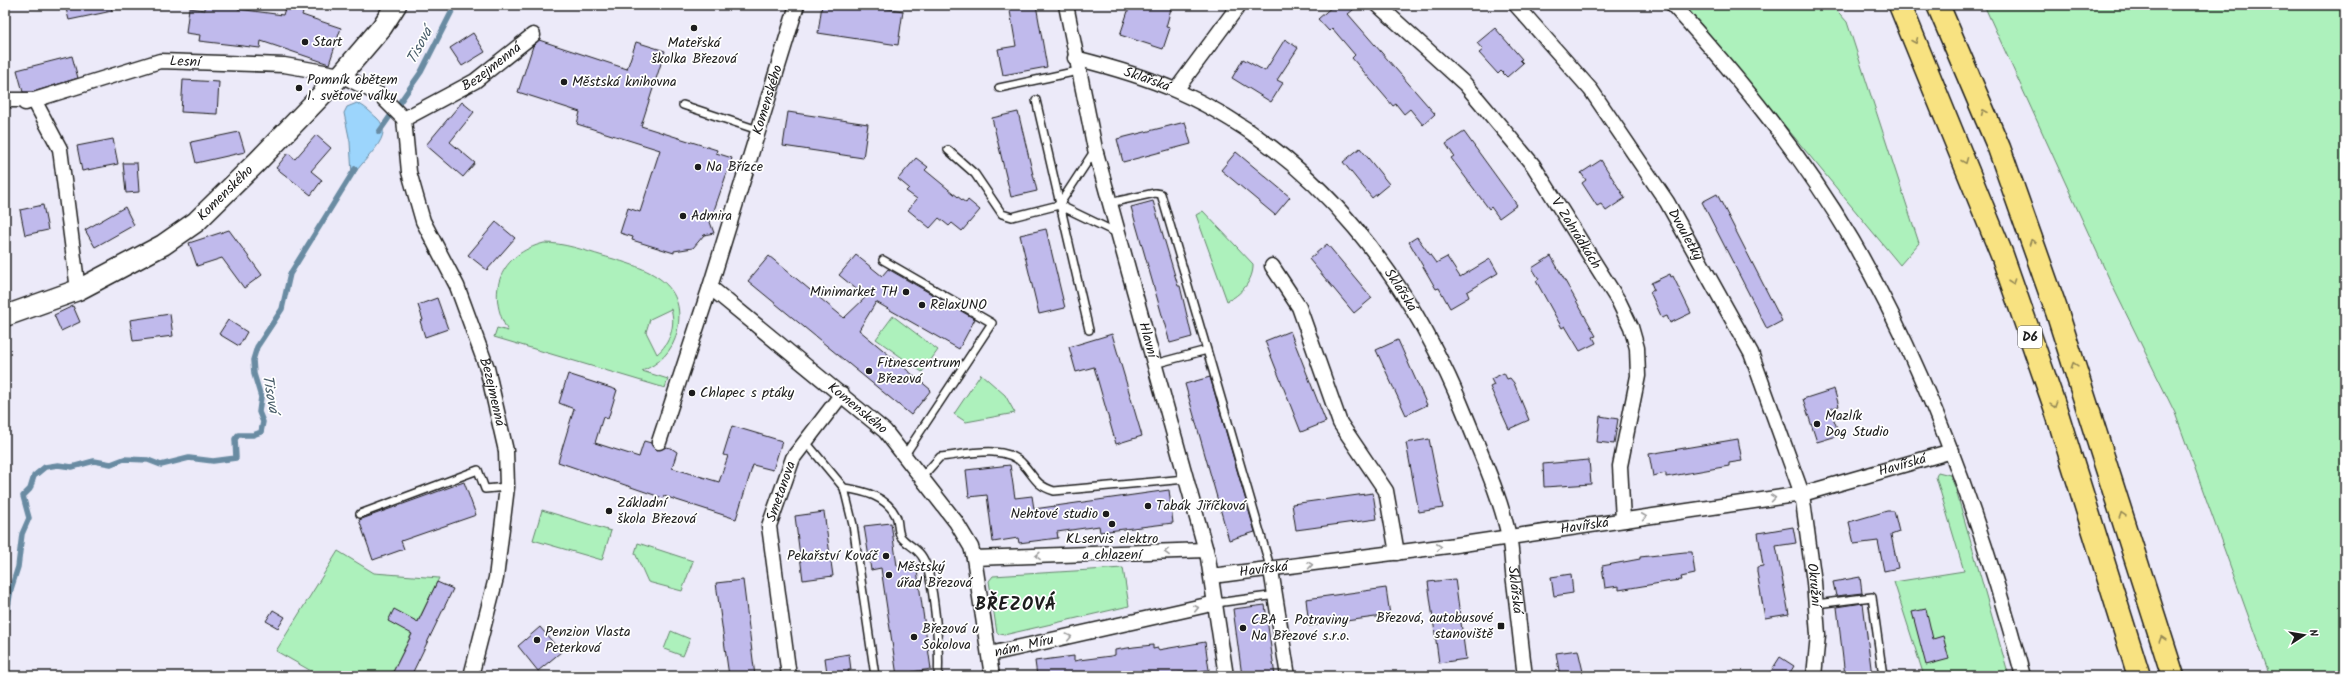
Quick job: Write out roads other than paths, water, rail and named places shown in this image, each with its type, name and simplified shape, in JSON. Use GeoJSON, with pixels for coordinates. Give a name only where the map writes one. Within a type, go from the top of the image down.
{"type":"FeatureCollection","features":[{"type":"Feature","properties":{"kind":"highway","name":"D6"},"geometry":{"type":"LineString","coordinates":[[1900,5],[2002,255],[2055,407],[2139,676]]}},
{"type":"Feature","properties":{"kind":"highway","name":"D6"},"geometry":{"type":"LineString","coordinates":[[1938,5],[1999,148],[2057,312],[2174,676]]}},
{"type":"Feature","properties":{"kind":"street","name":"Komenského"},"geometry":{"type":"LineString","coordinates":[[5,316],[78,290],[163,245],[196,222],[258,162],[341,75],[382,27],[396,5]]}},
{"type":"Feature","properties":{"kind":"street","name":"Komenského"},"geometry":{"type":"LineString","coordinates":[[659,442],[710,287],[797,5]]}},
{"type":"Feature","properties":{"kind":"street","name":"Hlavní"},"geometry":{"type":"LineString","coordinates":[[1066,5],[1095,149],[1117,233],[1206,550],[1212,576],[1226,676]]}},
{"type":"Feature","properties":{"kind":"street"},"geometry":{"type":"LineString","coordinates":[[1176,90],[1239,5]]}},
{"type":"Feature","properties":{"kind":"street","name":"V Zahrádkách"},"geometry":{"type":"LineString","coordinates":[[1378,5],[1465,84],[1532,165],[1619,302],[1631,327],[1637,348],[1638,376],[1620,466],[1623,520]]}},
{"type":"Feature","properties":{"kind":"street","name":"Dvouletky"},"geometry":{"type":"LineString","coordinates":[[1516,5],[1591,90],[1667,202],[1751,353],[1802,494]]}},
{"type":"Feature","properties":{"kind":"street"},"geometry":{"type":"LineString","coordinates":[[1673,5],[1727,64],[1802,163],[1852,240],[1896,322],[1952,451],[2011,633],[2023,676]]}},
{"type":"Feature","properties":{"kind":"street","name":"Bezejmenná"},"geometry":{"type":"LineString","coordinates":[[471,676],[496,578],[507,487],[506,451],[488,368],[457,286],[423,221],[409,172],[404,118],[475,81],[533,35]]}},
{"type":"Feature","properties":{"kind":"street","name":"Lesní"},"geometry":{"type":"LineString","coordinates":[[5,108],[160,61],[284,65],[341,75]]}},
{"type":"Feature","properties":{"kind":"street","name":"Sklářská"},"geometry":{"type":"LineString","coordinates":[[1077,65],[1176,90],[1219,112],[1259,138],[1338,206],[1364,238],[1424,326],[1453,383],[1484,461],[1509,536],[1525,676]]}},
{"type":"Feature","properties":{"kind":"street"},"geometry":{"type":"LineString","coordinates":[[341,75],[380,95],[404,118]]}},
{"type":"Feature","properties":{"kind":"street","name":"Lesní"},"geometry":{"type":"LineString","coordinates":[[5,100],[34,100]]}},
{"type":"Feature","properties":{"kind":"street"},"geometry":{"type":"LineString","coordinates":[[34,100],[60,149],[78,290]]}},
{"type":"Feature","properties":{"kind":"street"},"geometry":{"type":"LineString","coordinates":[[1272,266],[1299,307],[1340,423],[1386,491],[1397,553]]}},
{"type":"Feature","properties":{"kind":"street","name":"Komenského"},"geometry":{"type":"LineString","coordinates":[[710,287],[842,394],[885,431],[956,522],[971,547],[974,558]]}},
{"type":"Feature","properties":{"kind":"street","name":"Smetanova"},"geometry":{"type":"LineString","coordinates":[[789,676],[769,526],[793,458],[842,394]]}},
{"type":"Feature","properties":{"kind":"street","name":"Havířská"},"geometry":{"type":"LineString","coordinates":[[1212,576],[1272,570],[1397,553],[1802,494],[1952,451]]}},
{"type":"Feature","properties":{"kind":"street","name":"Okružní"},"geometry":{"type":"LineString","coordinates":[[1802,494],[1816,604],[1818,635],[1814,676]]}},
{"type":"Feature","properties":{"kind":"street"},"geometry":{"type":"LineString","coordinates":[[974,558],[1206,550]]}},
{"type":"Feature","properties":{"kind":"street","name":"nám. Míru"},"geometry":{"type":"LineString","coordinates":[[974,558],[990,654],[1216,603]]}},
{"type":"Feature","properties":{"kind":"street"},"geometry":{"type":"LineString","coordinates":[[1272,570],[1277,595],[1288,676]]}},
{"type":"Feature","properties":{"kind":"street"},"geometry":{"type":"LineString","coordinates":[[990,654],[992,676]]}},
{"type":"Feature","properties":{"kind":"lane"},"geometry":{"type":"LineString","coordinates":[[999,88],[1077,65]]}},
{"type":"Feature","properties":{"kind":"lane"},"geometry":{"type":"LineString","coordinates":[[1036,100],[1089,330]]}},
{"type":"Feature","properties":{"kind":"lane"},"geometry":{"type":"LineString","coordinates":[[683,105],[758,130]]}},
{"type":"Feature","properties":{"kind":"lane"},"geometry":{"type":"LineString","coordinates":[[1060,205],[1095,149]]}},
{"type":"Feature","properties":{"kind":"lane"},"geometry":{"type":"LineString","coordinates":[[948,150],[975,174],[1002,214],[1012,217],[1060,205],[1117,233]]}},
{"type":"Feature","properties":{"kind":"lane"},"geometry":{"type":"LineString","coordinates":[[1109,203],[1155,193],[1161,194],[1272,570]]}},
{"type":"Feature","properties":{"kind":"lane"},"geometry":{"type":"LineString","coordinates":[[883,260],[992,322],[904,456]]}},
{"type":"Feature","properties":{"kind":"lane"},"geometry":{"type":"LineString","coordinates":[[1154,364],[1207,350]]}},
{"type":"Feature","properties":{"kind":"lane"},"geometry":{"type":"LineString","coordinates":[[805,441],[844,488],[853,525],[875,676]]}},
{"type":"Feature","properties":{"kind":"lane"},"geometry":{"type":"LineString","coordinates":[[922,477],[940,457],[992,452],[1015,457],[1024,464],[1034,480],[1044,488],[1054,491],[1186,479]]}},
{"type":"Feature","properties":{"kind":"lane"},"geometry":{"type":"LineString","coordinates":[[360,514],[478,470],[485,489],[507,487]]}},
{"type":"Feature","properties":{"kind":"lane"},"geometry":{"type":"LineString","coordinates":[[844,488],[875,496],[887,504],[896,516],[901,537],[918,550],[924,559],[935,614],[938,676]]}},
{"type":"Feature","properties":{"kind":"lane"},"geometry":{"type":"LineString","coordinates":[[1216,603],[1277,595]]}},
{"type":"Feature","properties":{"kind":"lane"},"geometry":{"type":"LineString","coordinates":[[1816,604],[1872,597],[1883,676]]}},
{"type":"Feature","properties":{"kind":"water"},"geometry":{"type":"Polygon","coordinates":[[[357,103],[377,118],[382,125],[383,132],[376,147],[354,175],[352,175],[350,142],[344,113],[347,107],[357,103]]]}},
{"type":"Feature","properties":{"kind":"waterway","name":"Tisová"},"geometry":{"type":"LineString","coordinates":[[379,132],[421,72],[455,5]]}},
{"type":"Feature","properties":{"kind":"waterway","name":"Tisová"},"geometry":{"type":"LineString","coordinates":[[5,624],[11,589],[18,567],[22,534],[29,518],[23,496],[30,489],[34,476],[45,467],[58,465],[72,467],[94,461],[111,464],[124,459],[148,460],[161,465],[189,458],[213,461],[236,458],[235,439],[238,435],[253,435],[261,432],[263,422],[259,412],[261,397],[254,374],[253,360],[257,347],[282,309],[290,274],[355,169]]}},
{"type":"Feature","properties":{"kind":"place","name":"Mateřská školka Březová"},"geometry":{"type":"Point","coordinates":[694,28]}},
{"type":"Feature","properties":{"kind":"place","name":"Start"},"geometry":{"type":"Point","coordinates":[305,42]}},
{"type":"Feature","properties":{"kind":"place","name":"Městská knihovna"},"geometry":{"type":"Point","coordinates":[564,82]}},
{"type":"Feature","properties":{"kind":"place","name":"Pomník obětem 1. světové války"},"geometry":{"type":"Point","coordinates":[299,88]}},
{"type":"Feature","properties":{"kind":"place","name":"Na Břízce"},"geometry":{"type":"Point","coordinates":[698,167]}},
{"type":"Feature","properties":{"kind":"place","name":"Admira"},"geometry":{"type":"Point","coordinates":[683,216]}},
{"type":"Feature","properties":{"kind":"place","name":"Minimarket TH"},"geometry":{"type":"Point","coordinates":[906,292]}},
{"type":"Feature","properties":{"kind":"place","name":"RelaxUNO"},"geometry":{"type":"Point","coordinates":[922,305]}},
{"type":"Feature","properties":{"kind":"place","name":"Fitnescentrum Březová"},"geometry":{"type":"Point","coordinates":[869,371]}},
{"type":"Feature","properties":{"kind":"place","name":"Chlapec s ptáky"},"geometry":{"type":"Point","coordinates":[692,393]}},
{"type":"Feature","properties":{"kind":"place","name":"Mazlík Dog Studio"},"geometry":{"type":"Point","coordinates":[1817,424]}},
{"type":"Feature","properties":{"kind":"place","name":"Tabák Jiříčková"},"geometry":{"type":"Point","coordinates":[1148,506]}},
{"type":"Feature","properties":{"kind":"place","name":"Základní škola Březová"},"geometry":{"type":"Point","coordinates":[609,511]}},
{"type":"Feature","properties":{"kind":"place","name":"Nehtové studio"},"geometry":{"type":"Point","coordinates":[1106,514]}},
{"type":"Feature","properties":{"kind":"place","name":"KLservis elektro a chlazení"},"geometry":{"type":"Point","coordinates":[1112,524]}},
{"type":"Feature","properties":{"kind":"place","name":"Pekařství Kováč"},"geometry":{"type":"Point","coordinates":[886,556]}},
{"type":"Feature","properties":{"kind":"place","name":"Městský úřad Březová"},"geometry":{"type":"Point","coordinates":[889,575]}},
{"type":"Feature","properties":{"kind":"place","name":"Březová, autobusové stanoviště"},"geometry":{"type":"Point","coordinates":[1501,626]}},
{"type":"Feature","properties":{"kind":"place","name":"CBA - Potraviny Na Březové s.r.o."},"geometry":{"type":"Point","coordinates":[1243,628]}},
{"type":"Feature","properties":{"kind":"place","name":"Březová u Sokolova"},"geometry":{"type":"Point","coordinates":[914,637]}},
{"type":"Feature","properties":{"kind":"place","name":"Penzion Vlasta Peterková"},"geometry":{"type":"Point","coordinates":[537,640]}},
{"type":"Feature","properties":{"kind":"district","name":"BŘEZOVÁ"},"geometry":{"type":"Point","coordinates":[1016,605]}}]}
